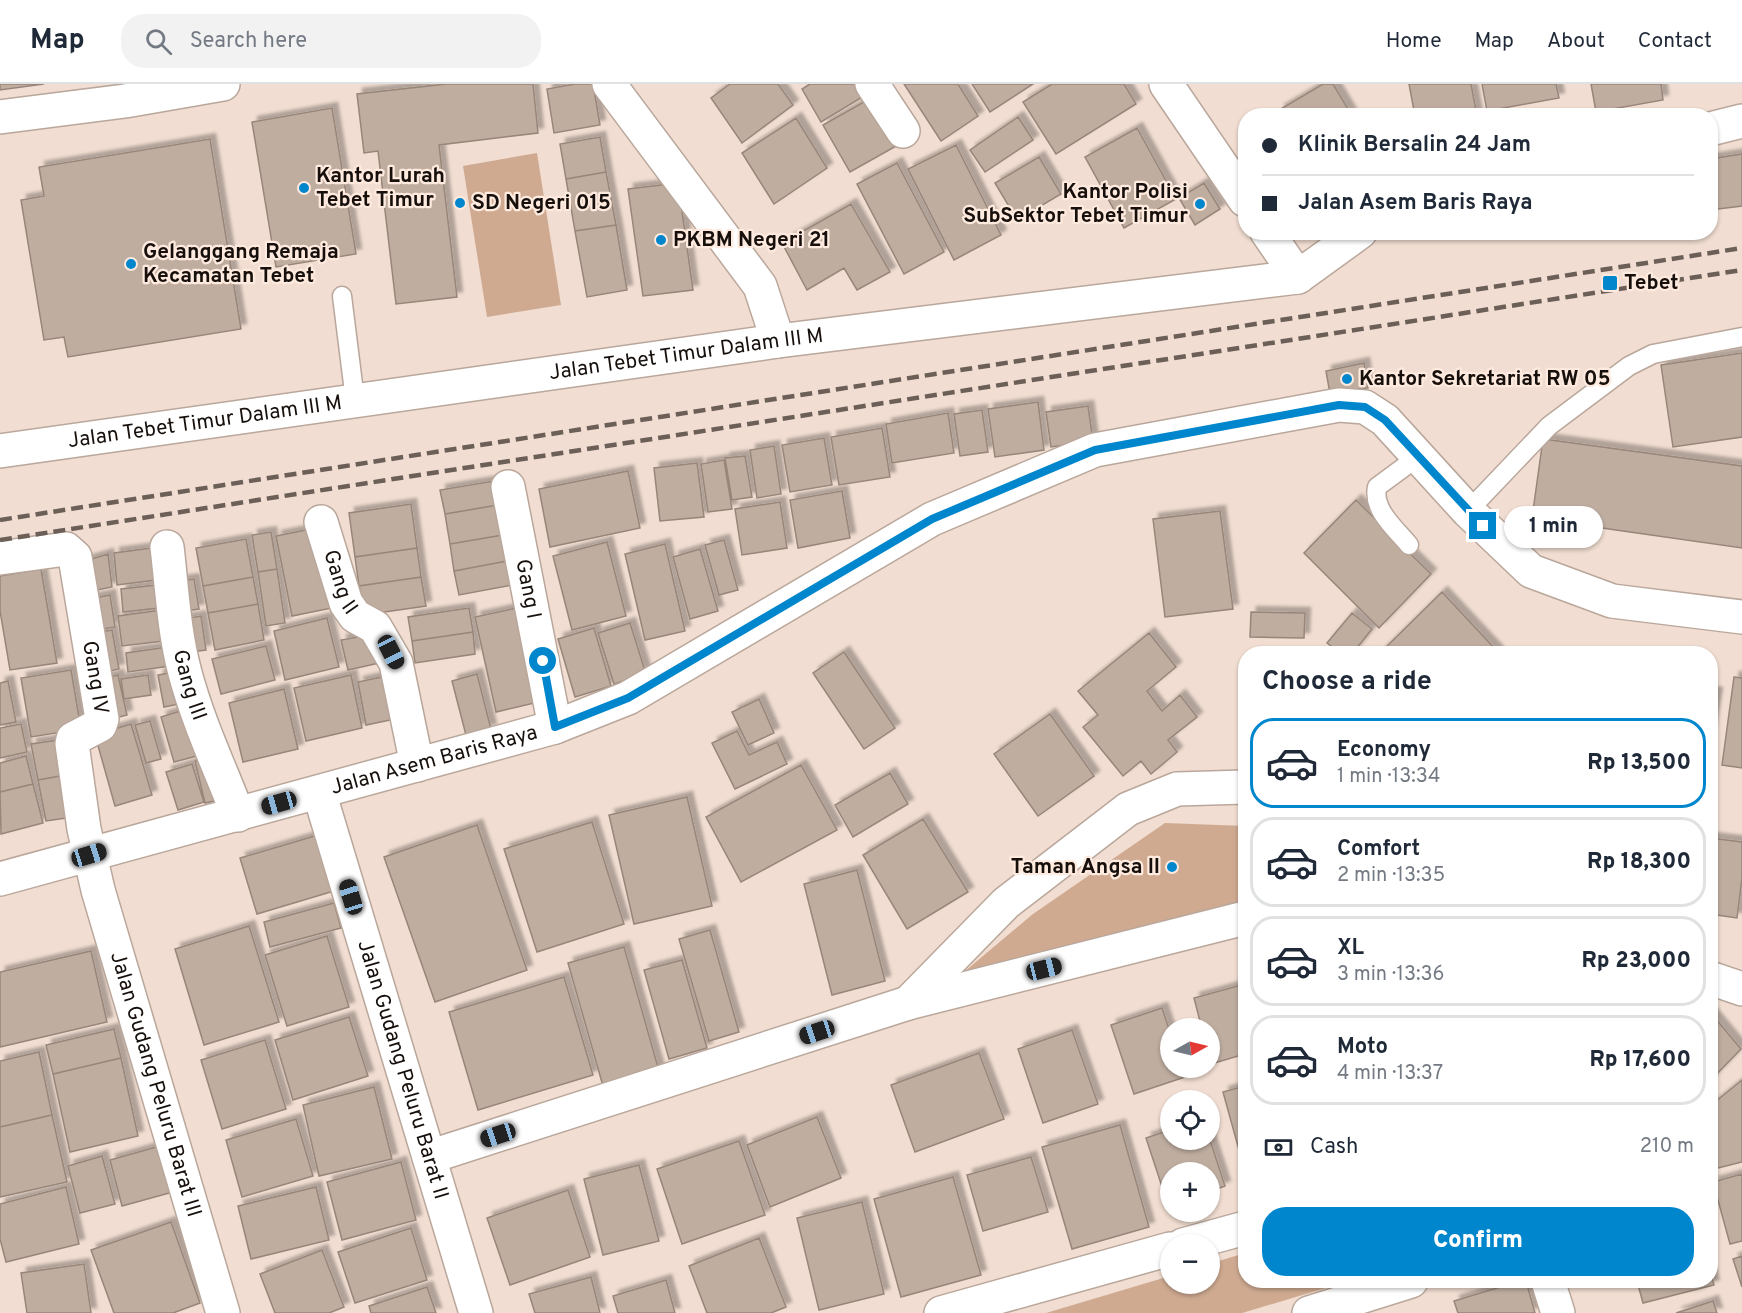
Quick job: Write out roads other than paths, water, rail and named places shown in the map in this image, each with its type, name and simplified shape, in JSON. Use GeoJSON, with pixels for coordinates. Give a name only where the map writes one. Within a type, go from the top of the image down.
{"type":"FeatureCollection","features":[{"type":"Feature","properties":{"kind":"street"},"geometry":{"type":"LineString","coordinates":[[0,117],[125,93],[223,84]]}},
{"type":"Feature","properties":{"kind":"street"},"geometry":{"type":"LineString","coordinates":[[609,84],[760,286],[778,341]]}},
{"type":"Feature","properties":{"kind":"street"},"geometry":{"type":"LineString","coordinates":[[872,84],[903,131]]}},
{"type":"Feature","properties":{"kind":"street"},"geometry":{"type":"LineString","coordinates":[[1166,84],[1238,190]]}},
{"type":"Feature","properties":{"kind":"street"},"geometry":{"type":"LineString","coordinates":[[1718,127],[1742,121]]}},
{"type":"Feature","properties":{"kind":"street"},"geometry":{"type":"LineString","coordinates":[[1272,240],[1298,278]]}},
{"type":"Feature","properties":{"kind":"street","name":"Jalan Tebet Timur Dalam III M"},"geometry":{"type":"LineString","coordinates":[[0,451],[778,341],[1298,278],[1349,240]]}},
{"type":"Feature","properties":{"kind":"street","name":"Jalan Asem Baris Raya"},"geometry":{"type":"LineString","coordinates":[[0,879],[555,727],[628,698],[932,519],[1095,450],[1339,405],[1365,407],[1385,420],[1468,511],[1531,571],[1612,601],[1742,617]]}},
{"type":"Feature","properties":{"kind":"street","name":"Gang I"},"geometry":{"type":"LineString","coordinates":[[508,487],[555,727]]}},
{"type":"Feature","properties":{"kind":"street","name":"Gang II"},"geometry":{"type":"LineString","coordinates":[[321,522],[346,603],[355,616],[375,627],[396,663],[417,765]]}},
{"type":"Feature","properties":{"kind":"street","name":"Gang III"},"geometry":{"type":"LineString","coordinates":[[167,547],[176,634],[185,674],[204,733],[238,815]]}},
{"type":"Feature","properties":{"kind":"street","name":"Gang IV"},"geometry":{"type":"LineString","coordinates":[[0,558],[66,549],[75,557],[102,719],[100,725],[74,740],[72,744],[89,855]]}},
{"type":"Feature","properties":{"kind":"street"},"geometry":{"type":"LineString","coordinates":[[908,1003],[1006,903],[1128,809],[1177,789],[1238,787]]}},
{"type":"Feature","properties":{"kind":"street","name":"Jalan Gudang Peluru Barat II"},"geometry":{"type":"LineString","coordinates":[[320,792],[476,1313]]}},
{"type":"Feature","properties":{"kind":"street","name":"Jalan Gudang Peluru Barat III"},"geometry":{"type":"LineString","coordinates":[[89,855],[223,1313]]}},
{"type":"Feature","properties":{"kind":"street"},"geometry":{"type":"LineString","coordinates":[[429,1157],[908,1003],[1238,920]]}},
{"type":"Feature","properties":{"kind":"street"},"geometry":{"type":"LineString","coordinates":[[1718,981],[1742,989]]}},
{"type":"Feature","properties":{"kind":"street"},"geometry":{"type":"LineString","coordinates":[[1220,1235],[1238,1230]]}},
{"type":"Feature","properties":{"kind":"street"},"geometry":{"type":"LineString","coordinates":[[941,1313],[1160,1252]]}},
{"type":"Feature","properties":{"kind":"street"},"geometry":{"type":"LineString","coordinates":[[1309,1313],[1389,1288]]}},
{"type":"Feature","properties":{"kind":"street"},"geometry":{"type":"LineString","coordinates":[[1550,1288],[1558,1313]]}},
{"type":"Feature","properties":{"kind":"lane"},"geometry":{"type":"LineString","coordinates":[[342,296],[355,400]]}},
{"type":"Feature","properties":{"kind":"lane"},"geometry":{"type":"LineString","coordinates":[[1468,511],[1549,426],[1629,366],[1653,354],[1742,337]]}},
{"type":"Feature","properties":{"kind":"lane"},"geometry":{"type":"LineString","coordinates":[[1409,545],[1378,508],[1375,494],[1377,487],[1419,456]]}},
{"type":"Feature","properties":{"kind":"railway"},"geometry":{"type":"LineString","coordinates":[[0,520],[1742,248]]}},
{"type":"Feature","properties":{"kind":"railway"},"geometry":{"type":"LineString","coordinates":[[0,540],[1742,270]]}},
{"type":"Feature","properties":{"kind":"place","name":"Kantor Lurah Tebet Timur"},"geometry":{"type":"Point","coordinates":[304,188]}},
{"type":"Feature","properties":{"kind":"place","name":"SD Negeri 015"},"geometry":{"type":"Point","coordinates":[460,203]}},
{"type":"Feature","properties":{"kind":"place","name":"Kantor Polisi SubSektor Tebet Timur"},"geometry":{"type":"Point","coordinates":[1200,204]}},
{"type":"Feature","properties":{"kind":"place","name":"PKBM Negeri 21"},"geometry":{"type":"Point","coordinates":[661,240]}},
{"type":"Feature","properties":{"kind":"place","name":"Gelanggang Remaja Kecamatan Tebet"},"geometry":{"type":"Point","coordinates":[131,264]}},
{"type":"Feature","properties":{"kind":"place","name":"Tebet"},"geometry":{"type":"Point","coordinates":[1610,283]}},
{"type":"Feature","properties":{"kind":"place","name":"Kantor Sekretariat RW 05"},"geometry":{"type":"Point","coordinates":[1347,379]}},
{"type":"Feature","properties":{"kind":"place","name":"Taman Angsa II"},"geometry":{"type":"Point","coordinates":[1172,867]}}]}
